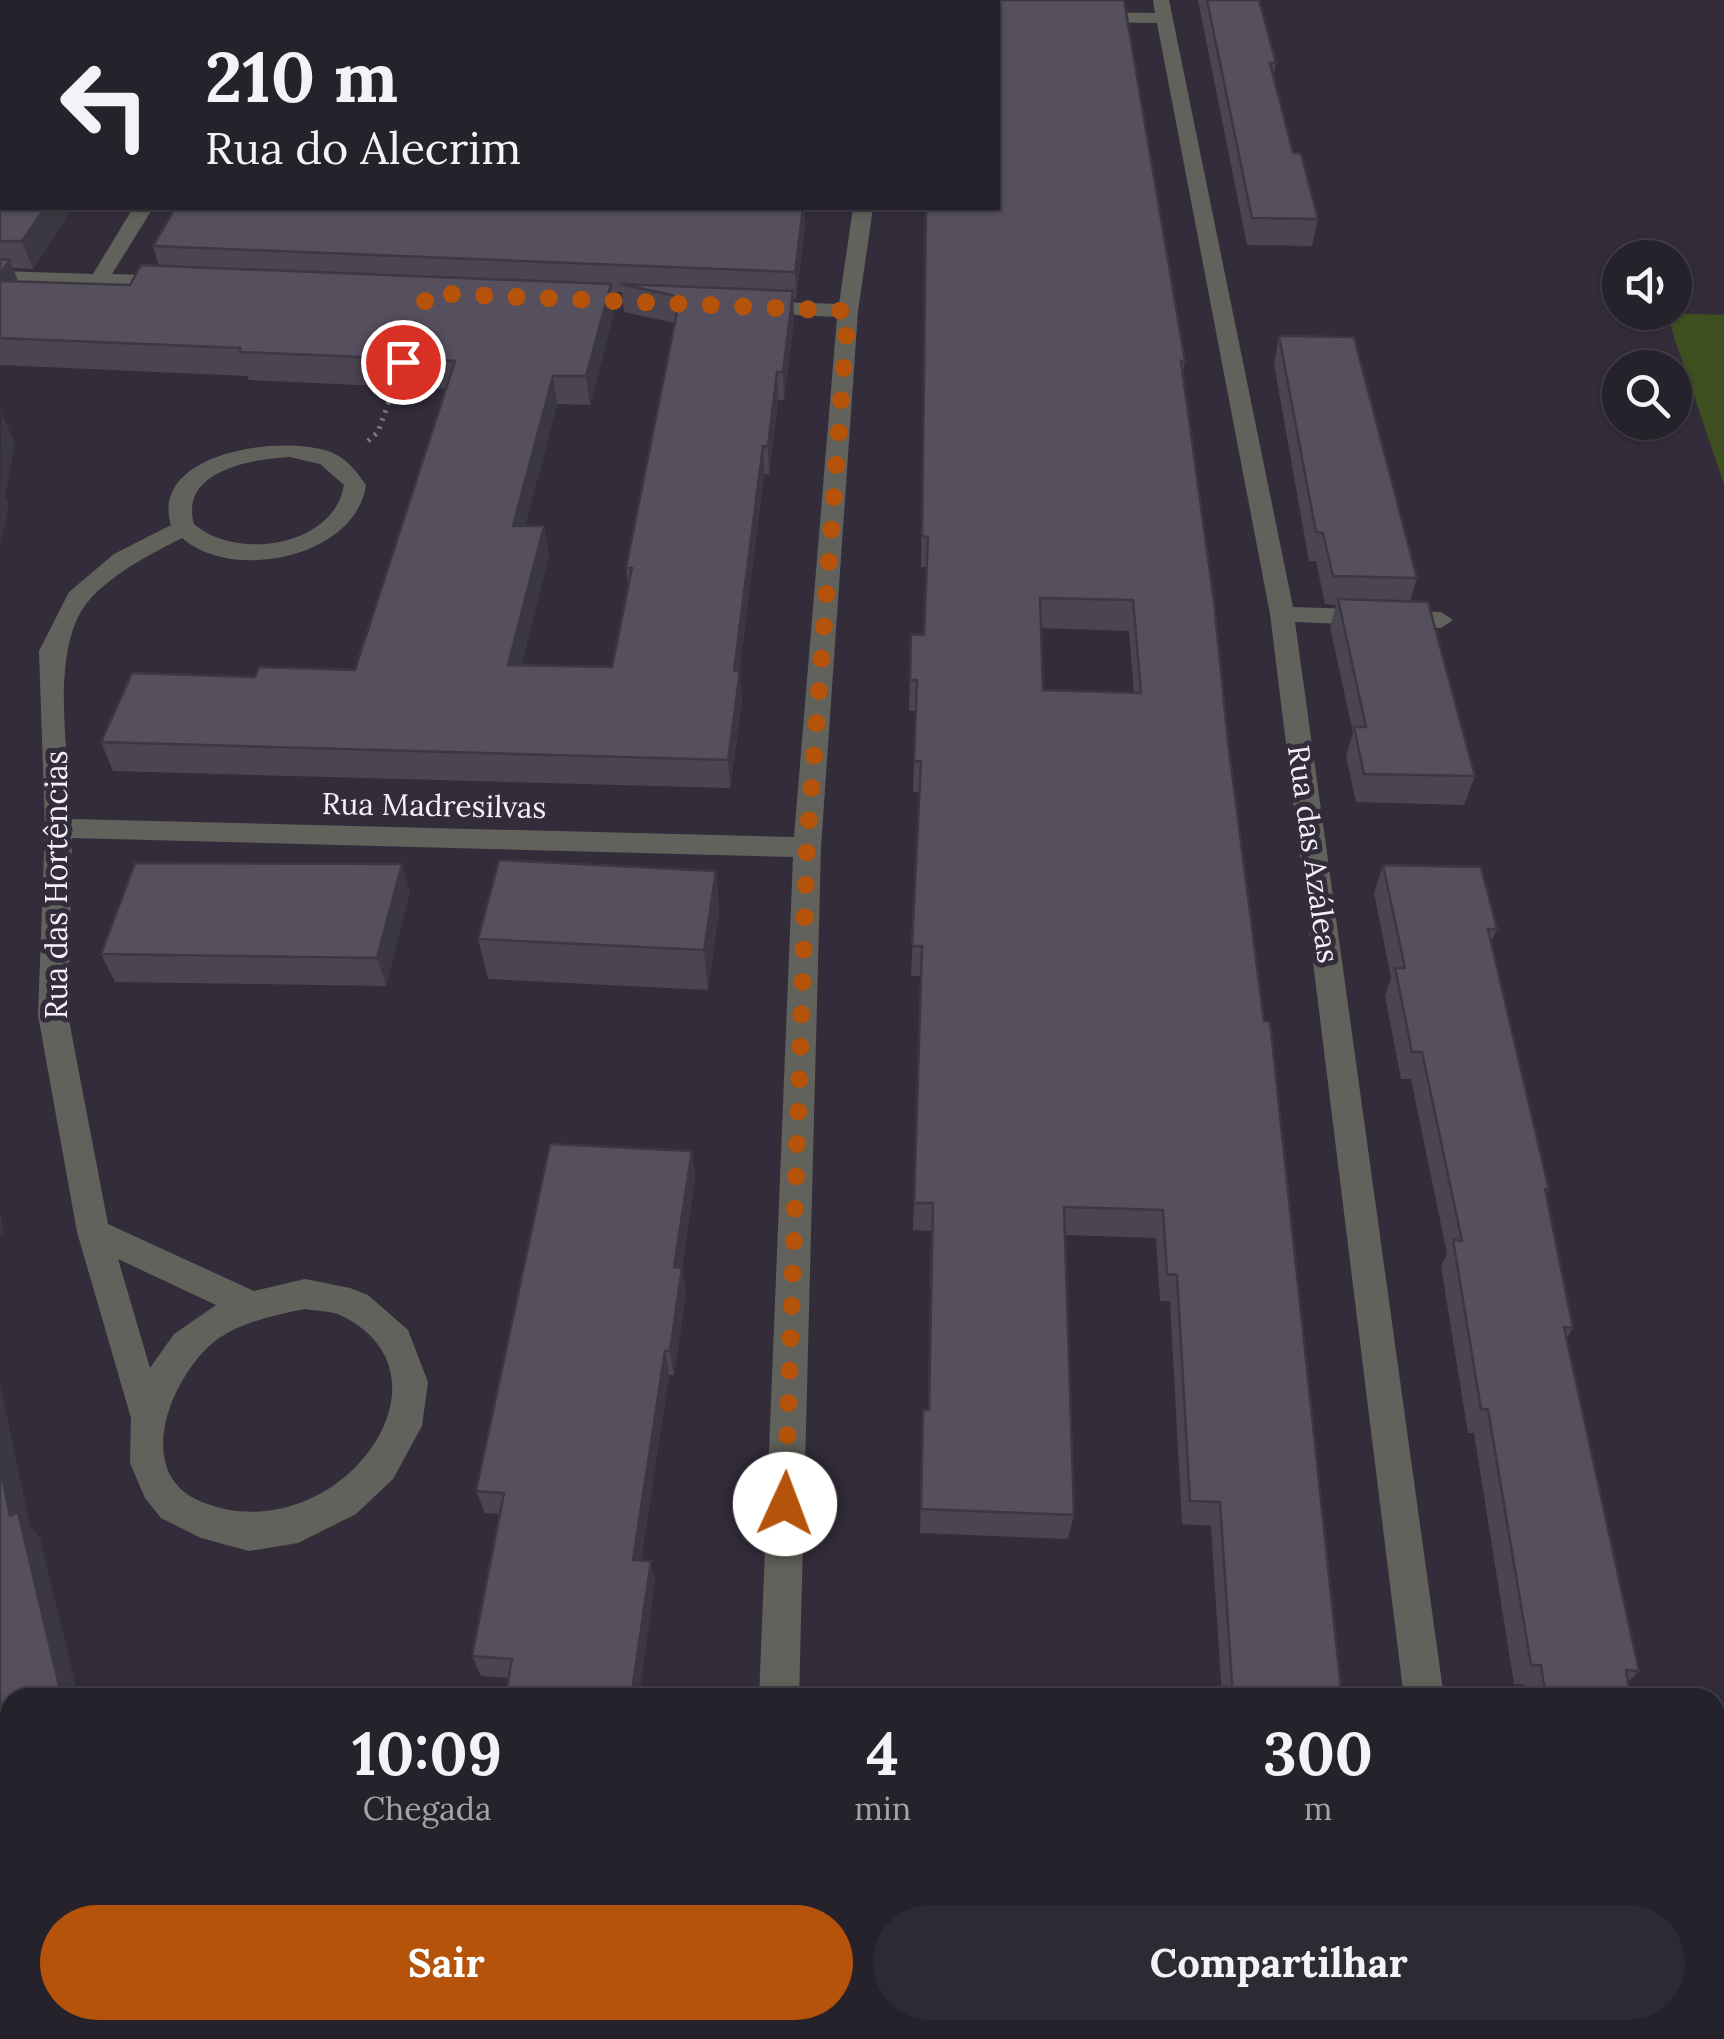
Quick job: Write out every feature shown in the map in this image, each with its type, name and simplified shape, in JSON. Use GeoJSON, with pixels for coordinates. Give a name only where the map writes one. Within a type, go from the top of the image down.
{"type":"FeatureCollection","features":[{"type":"Feature","properties":{"kind":"street","name":"Rua das Azáleas"},"geometry":{"type":"LineString","coordinates":[[1072,18],[1163,9],[1282,614],[1423,1688]]}},
{"type":"Feature","properties":{"kind":"street"},"geometry":{"type":"LineString","coordinates":[[100,278],[142,210]]}},
{"type":"Feature","properties":{"kind":"street"},"geometry":{"type":"LineString","coordinates":[[779,1688],[807,847],[848,311],[863,210]]}},
{"type":"Feature","properties":{"kind":"street"},"geometry":{"type":"LineString","coordinates":[[0,278],[196,283]]}},
{"type":"Feature","properties":{"kind":"street"},"geometry":{"type":"LineString","coordinates":[[733,306],[848,311]]}},
{"type":"Feature","properties":{"kind":"street"},"geometry":{"type":"LineString","coordinates":[[290,450],[319,454],[341,464],[355,485],[350,509],[327,532],[289,547],[246,552],[208,545],[184,528],[178,510],[186,492],[203,474],[228,460],[290,450]]}},
{"type":"Feature","properties":{"kind":"street","name":"Rua das Hortências"},"geometry":{"type":"LineString","coordinates":[[146,1415],[93,1232],[53,1015],[60,828],[52,651],[78,596],[122,559],[184,528]]}},
{"type":"Feature","properties":{"kind":"street"},"geometry":{"type":"LineString","coordinates":[[1282,614],[1442,620]]}},
{"type":"Feature","properties":{"kind":"street","name":"Rua Madresilvas"},"geometry":{"type":"LineString","coordinates":[[60,828],[807,847]]}},
{"type":"Feature","properties":{"kind":"street"},"geometry":{"type":"LineString","coordinates":[[93,1232],[250,1305]]}},
{"type":"Feature","properties":{"kind":"street"},"geometry":{"type":"LineString","coordinates":[[304,1294],[354,1304],[391,1332],[411,1374],[406,1424],[380,1473],[334,1512],[276,1531],[219,1530],[174,1506],[148,1464],[146,1415],[167,1368],[204,1330],[250,1305],[304,1294]]}},
{"type":"Feature","properties":{"kind":"path"},"geometry":{"type":"LineString","coordinates":[[341,464],[378,432],[397,380]]}},
{"type":"Feature","properties":{"kind":"green space"},"geometry":{"type":"Polygon","coordinates":[[[1692,314],[1724,315],[1724,484],[1692,390],[1692,350],[1679,350],[1672,330],[1692,330],[1692,314]]]}},
{"type":"Feature","properties":{"kind":"building"},"geometry":{"type":"Polygon","coordinates":[[[1000,0],[1124,0],[1185,361],[1181,361],[1214,602],[1228,742],[1264,1021],[1270,1022],[1341,1688],[1232,1688],[1220,1502],[1190,1501],[1177,1275],[1167,1274],[1163,1210],[1064,1207],[1074,1515],[921,1509],[923,1410],[929,1410],[933,1203],[914,1203],[922,946],[912,946],[921,761],[914,761],[917,680],[910,680],[911,634],[924,635],[928,537],[922,536],[926,210],[1000,210],[1000,0]],[[1040,598],[1043,690],[1141,693],[1133,600],[1040,598]]]}},
{"type":"Feature","properties":{"kind":"building"},"geometry":{"type":"Polygon","coordinates":[[[1207,0],[1259,0],[1293,153],[1301,153],[1318,219],[1252,218],[1207,0]]]}},
{"type":"Feature","properties":{"kind":"building"},"geometry":{"type":"Polygon","coordinates":[[[0,210],[44,210],[22,241],[0,241],[0,210]]]}},
{"type":"Feature","properties":{"kind":"building"},"geometry":{"type":"Polygon","coordinates":[[[174,210],[803,210],[795,272],[153,246],[174,210]]]}},
{"type":"Feature","properties":{"kind":"building"},"geometry":{"type":"Polygon","coordinates":[[[0,259],[10,260],[0,274],[0,259]]]}},
{"type":"Feature","properties":{"kind":"building"},"geometry":{"type":"Polygon","coordinates":[[[141,265],[611,284],[586,376],[553,376],[513,526],[544,526],[508,665],[612,667],[632,568],[626,568],[680,297],[621,284],[793,291],[783,372],[777,372],[768,446],[763,446],[734,671],[740,671],[728,760],[101,742],[132,673],[255,677],[259,667],[355,670],[455,361],[0,338],[0,281],[130,285],[141,265]]]}},
{"type":"Feature","properties":{"kind":"building"},"geometry":{"type":"Polygon","coordinates":[[[1279,336],[1354,337],[1417,578],[1333,576],[1323,533],[1316,532],[1279,336]]]}},
{"type":"Feature","properties":{"kind":"building"},"geometry":{"type":"Polygon","coordinates":[[[1338,599],[1428,602],[1475,776],[1364,774],[1354,727],[1366,727],[1338,599]]]}},
{"type":"Feature","properties":{"kind":"building"},"geometry":{"type":"Polygon","coordinates":[[[499,860],[716,871],[704,950],[478,939],[499,860]]]}},
{"type":"Feature","properties":{"kind":"building"},"geometry":{"type":"Polygon","coordinates":[[[135,863],[402,864],[377,958],[101,954],[135,863]]]}},
{"type":"Feature","properties":{"kind":"building"},"geometry":{"type":"Polygon","coordinates":[[[1383,865],[1481,867],[1497,929],[1488,929],[1549,1190],[1545,1189],[1573,1328],[1564,1327],[1639,1671],[1626,1670],[1629,1688],[1544,1688],[1541,1665],[1531,1665],[1488,1409],[1481,1409],[1453,1240],[1462,1241],[1422,1052],[1412,1052],[1395,968],[1405,968],[1383,865]]]}},
{"type":"Feature","properties":{"kind":"building"},"geometry":{"type":"Polygon","coordinates":[[[550,1144],[692,1151],[674,1267],[682,1268],[670,1351],[665,1351],[633,1560],[651,1561],[632,1688],[507,1688],[512,1659],[472,1656],[504,1493],[476,1491],[550,1144]]]}},
{"type":"Feature","properties":{"kind":"building"},"geometry":{"type":"Polygon","coordinates":[[[0,1467],[10,1516],[18,1512],[60,1688],[0,1688],[0,1467]]]}},
{"type":"Feature","properties":{"kind":"route"},"geometry":{"type":"LineString","coordinates":[[403,362],[428,293],[848,311],[807,847],[785,1504]]}}]}
